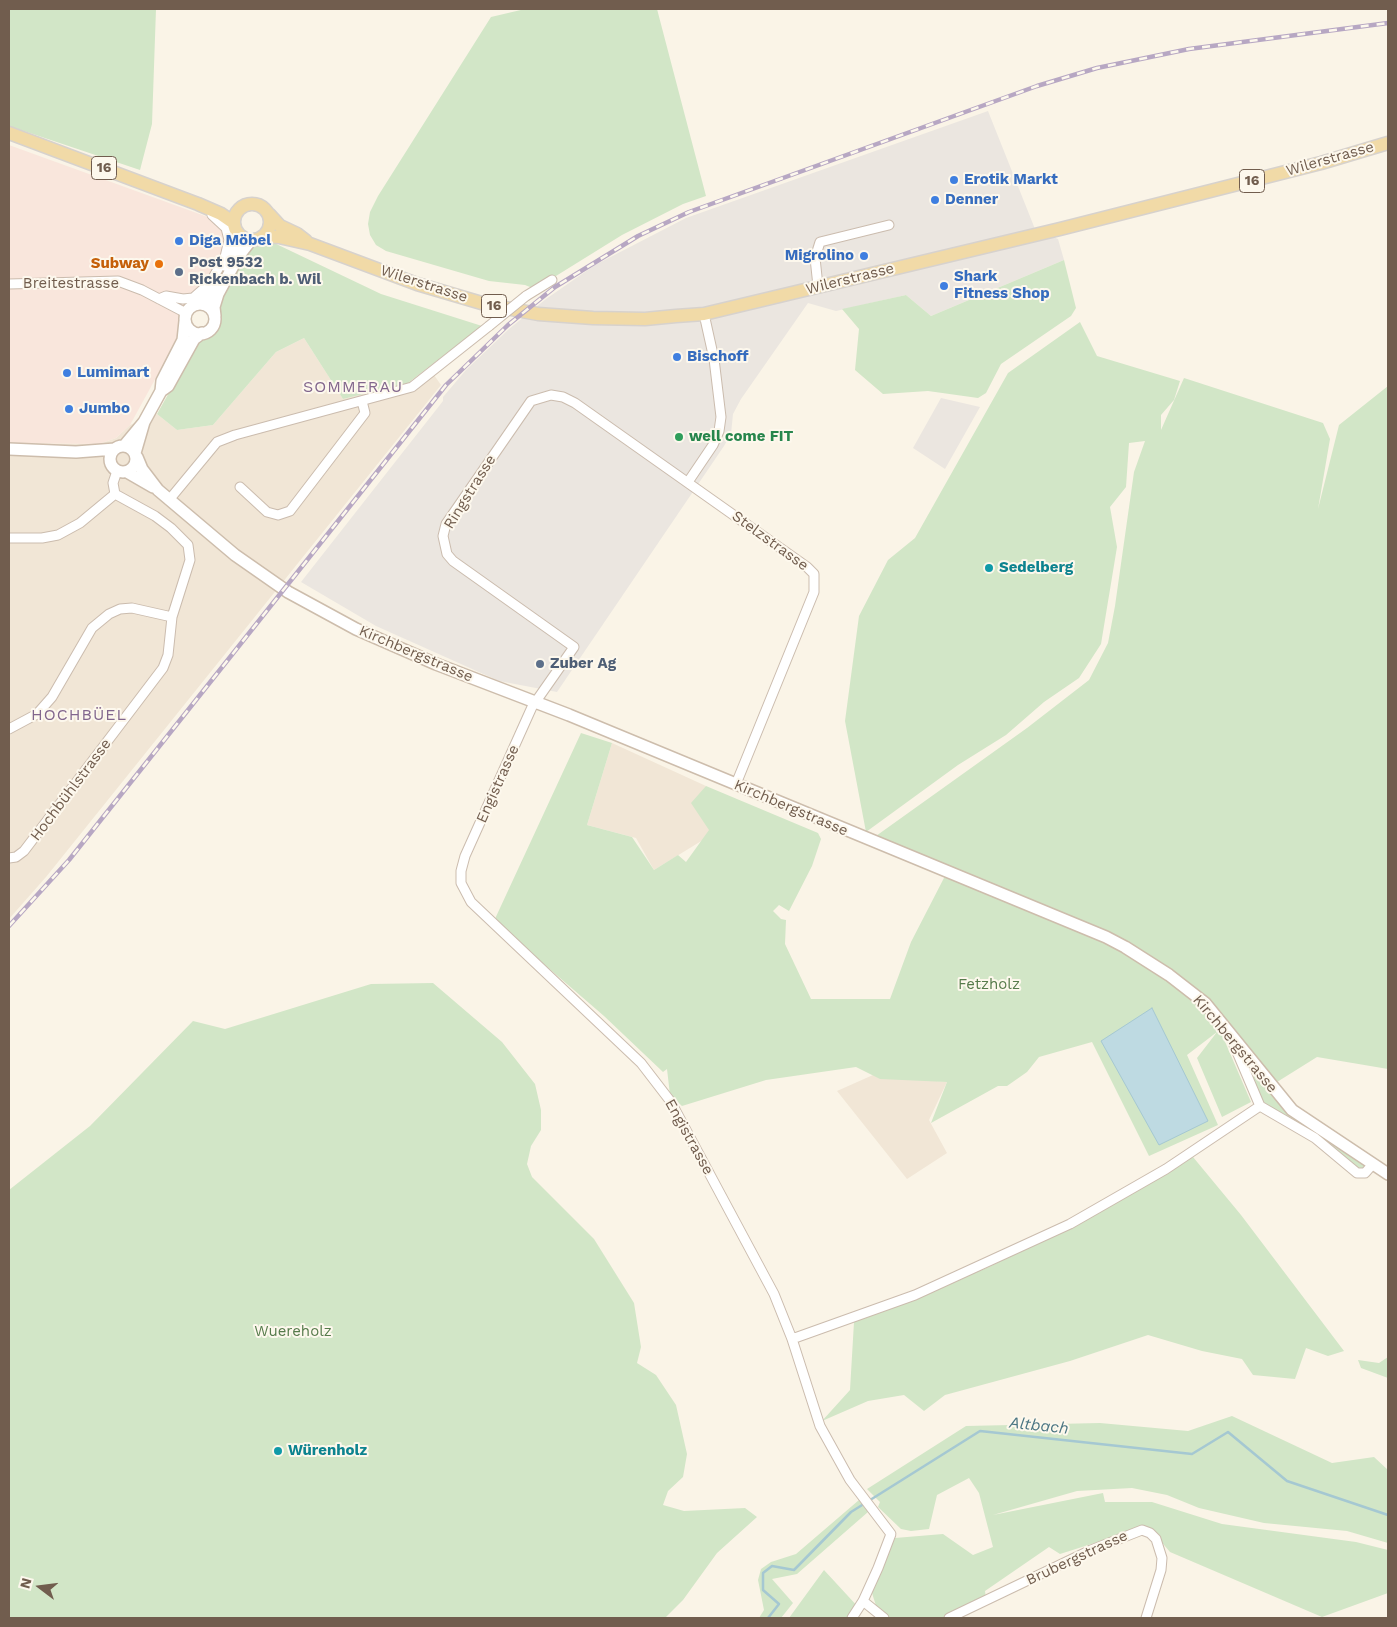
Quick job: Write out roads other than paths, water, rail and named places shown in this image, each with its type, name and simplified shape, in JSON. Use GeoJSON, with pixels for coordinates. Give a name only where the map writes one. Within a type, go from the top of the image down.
{"type":"FeatureCollection","features":[{"type":"Feature","properties":{"kind":"main road","name":"16"},"geometry":{"type":"LineString","coordinates":[[9,133],[198,204],[220,214],[235,227]]}},
{"type":"Feature","properties":{"kind":"main road","name":"Wilerstrasse"},"geometry":{"type":"LineString","coordinates":[[257,238],[279,236],[310,244],[417,284],[485,304],[538,314],[607,319],[645,319],[704,314],[1321,163],[1388,143]]}},
{"type":"Feature","properties":{"kind":"main road","name":"16"},"geometry":{"type":"LineString","coordinates":[[198,204],[209,202],[240,208]]}},
{"type":"Feature","properties":{"kind":"main road"},"geometry":{"type":"LineString","coordinates":[[144,422],[135,465],[118,469],[110,456],[144,422],[161,392],[168,386],[194,339],[212,328],[218,294],[238,257],[270,226],[268,214],[256,204],[240,208],[235,227],[235,245],[208,296],[197,304],[185,317],[183,340],[162,381],[161,392]]}},
{"type":"Feature","properties":{"kind":"main road","name":"Wilerstrasse"},"geometry":{"type":"LineString","coordinates":[[268,214],[280,226],[297,234],[310,244]]}},
{"type":"Feature","properties":{"kind":"main road"},"geometry":{"type":"LineString","coordinates":[[235,227],[241,236],[257,238]]}},
{"type":"Feature","properties":{"kind":"main road"},"geometry":{"type":"LineString","coordinates":[[197,304],[207,305],[214,316]]}},
{"type":"Feature","properties":{"kind":"main road"},"geometry":{"type":"LineString","coordinates":[[185,317],[192,332],[202,333]]}},
{"type":"Feature","properties":{"kind":"main road"},"geometry":{"type":"LineString","coordinates":[[9,450],[76,452],[119,447],[136,455]]}},
{"type":"Feature","properties":{"kind":"main road","name":"Kirchbergstrasse"},"geometry":{"type":"LineString","coordinates":[[76,452],[118,469],[158,490]]}},
{"type":"Feature","properties":{"kind":"main road","name":"Kirchbergstrasse"},"geometry":{"type":"LineString","coordinates":[[136,455],[142,469],[158,490],[255,570],[288,592],[382,642],[536,701],[1106,937],[1147,960],[1188,988],[1205,1003],[1277,1094],[1292,1110],[1388,1174]]}},
{"type":"Feature","properties":{"kind":"street","name":"Breitestrasse"},"geometry":{"type":"LineString","coordinates":[[159,299],[166,296],[183,299],[193,298],[210,283],[225,257],[229,240],[226,228],[198,204]]}},
{"type":"Feature","properties":{"kind":"street"},"geometry":{"type":"LineString","coordinates":[[818,286],[815,258],[820,242],[889,225]]}},
{"type":"Feature","properties":{"kind":"street"},"geometry":{"type":"LineString","coordinates":[[169,500],[216,442],[235,435],[412,387],[526,296],[552,280]]}},
{"type":"Feature","properties":{"kind":"street","name":"Breitestrasse"},"geometry":{"type":"LineString","coordinates":[[9,284],[118,282],[131,285],[159,299],[185,317]]}},
{"type":"Feature","properties":{"kind":"street"},"geometry":{"type":"LineString","coordinates":[[688,482],[713,445],[721,417],[714,359],[704,314]]}},
{"type":"Feature","properties":{"kind":"street","name":"Ringstrasse"},"geometry":{"type":"LineString","coordinates":[[536,701],[574,647],[453,561],[447,554],[443,536],[446,524],[524,411],[531,401],[542,397],[550,395],[563,397],[575,403],[688,482]]}},
{"type":"Feature","properties":{"kind":"street"},"geometry":{"type":"LineString","coordinates":[[240,487],[267,512],[278,515],[290,511],[365,414],[362,401]]}},
{"type":"Feature","properties":{"kind":"street"},"geometry":{"type":"LineString","coordinates":[[9,538],[42,538],[58,535],[80,523],[115,494],[113,483],[118,469]]}},
{"type":"Feature","properties":{"kind":"street","name":"Stelzstrasse"},"geometry":{"type":"LineString","coordinates":[[688,482],[807,567],[814,574],[816,583],[736,784]]}},
{"type":"Feature","properties":{"kind":"street","name":"Hochbühlstrasse"},"geometry":{"type":"LineString","coordinates":[[9,858],[16,857],[24,851],[163,668],[168,655],[172,617],[190,560],[188,545],[160,520],[115,494]]}},
{"type":"Feature","properties":{"kind":"street"},"geometry":{"type":"LineString","coordinates":[[9,729],[37,714],[52,697],[92,628],[109,614],[120,608],[132,608],[172,617]]}},
{"type":"Feature","properties":{"kind":"street","name":"Engistrasse"},"geometry":{"type":"LineString","coordinates":[[536,701],[465,856],[461,871],[461,883],[466,895],[641,1063],[671,1102],[774,1294],[792,1339],[820,1426],[850,1480],[891,1534],[884,1556],[863,1601],[852,1618]]}},
{"type":"Feature","properties":{"kind":"street"},"geometry":{"type":"LineString","coordinates":[[1228,1031],[1260,1106],[1315,1138],[1357,1174],[1365,1173],[1373,1164]]}},
{"type":"Feature","properties":{"kind":"street"},"geometry":{"type":"LineString","coordinates":[[792,1339],[915,1295],[1070,1224],[1166,1169],[1260,1106]]}},
{"type":"Feature","properties":{"kind":"street","name":"Brubergstrasse"},"geometry":{"type":"LineString","coordinates":[[949,1618],[1092,1550],[1142,1530],[1150,1533],[1156,1539],[1162,1558],[1161,1570],[1146,1618]]}},
{"type":"Feature","properties":{"kind":"street"},"geometry":{"type":"LineString","coordinates":[[863,1601],[884,1618]]}},
{"type":"Feature","properties":{"kind":"water"},"geometry":{"type":"Polygon","coordinates":[[[1152,1008],[1208,1121],[1159,1145],[1101,1041],[1152,1008]]]}},
{"type":"Feature","properties":{"kind":"waterway","name":"Altbach"},"geometry":{"type":"LineString","coordinates":[[768,1618],[779,1604],[763,1590],[763,1573],[772,1566],[794,1570],[851,1512],[980,1431],[1192,1454],[1228,1432],[1287,1481],[1388,1515]]}},
{"type":"Feature","properties":{"kind":"railway"},"geometry":{"type":"LineString","coordinates":[[9,926],[69,860],[446,385],[508,325],[555,287],[638,236],[689,212],[1037,86],[1097,68],[1189,49],[1388,23]]}},
{"type":"Feature","properties":{"kind":"place","name":"Erotik Markt"},"geometry":{"type":"Point","coordinates":[954,180]}},
{"type":"Feature","properties":{"kind":"place","name":"Denner"},"geometry":{"type":"Point","coordinates":[935,200]}},
{"type":"Feature","properties":{"kind":"place","name":"Diga Möbel"},"geometry":{"type":"Point","coordinates":[179,241]}},
{"type":"Feature","properties":{"kind":"place","name":"Migrolino"},"geometry":{"type":"Point","coordinates":[864,256]}},
{"type":"Feature","properties":{"kind":"place","name":"Subway"},"geometry":{"type":"Point","coordinates":[159,264]}},
{"type":"Feature","properties":{"kind":"place","name":"Post 9532 Rickenbach b. Wil"},"geometry":{"type":"Point","coordinates":[179,272]}},
{"type":"Feature","properties":{"kind":"place","name":"Shark Fitness Shop"},"geometry":{"type":"Point","coordinates":[944,286]}},
{"type":"Feature","properties":{"kind":"place","name":"Bischoff"},"geometry":{"type":"Point","coordinates":[677,357]}},
{"type":"Feature","properties":{"kind":"place","name":"Lumimart"},"geometry":{"type":"Point","coordinates":[67,373]}},
{"type":"Feature","properties":{"kind":"place","name":"Jumbo"},"geometry":{"type":"Point","coordinates":[69,409]}},
{"type":"Feature","properties":{"kind":"place","name":"well come FIT"},"geometry":{"type":"Point","coordinates":[679,437]}},
{"type":"Feature","properties":{"kind":"place","name":"Sedelberg"},"geometry":{"type":"Point","coordinates":[989,568]}},
{"type":"Feature","properties":{"kind":"place","name":"Zuber Ag"},"geometry":{"type":"Point","coordinates":[540,664]}},
{"type":"Feature","properties":{"kind":"place","name":"Würenholz"},"geometry":{"type":"Point","coordinates":[278,1451]}},
{"type":"Feature","properties":{"kind":"district","name":"SOMMERAU"},"geometry":{"type":"Point","coordinates":[353,387]}},
{"type":"Feature","properties":{"kind":"district","name":"HOCHBÜEL"},"geometry":{"type":"Point","coordinates":[79,715]}},
{"type":"Feature","properties":{"kind":"park label","name":"Fetzholz"},"geometry":{"type":"Point","coordinates":[989,985]}},
{"type":"Feature","properties":{"kind":"park label","name":"Wuereholz"},"geometry":{"type":"Point","coordinates":[293,1332]}}]}
